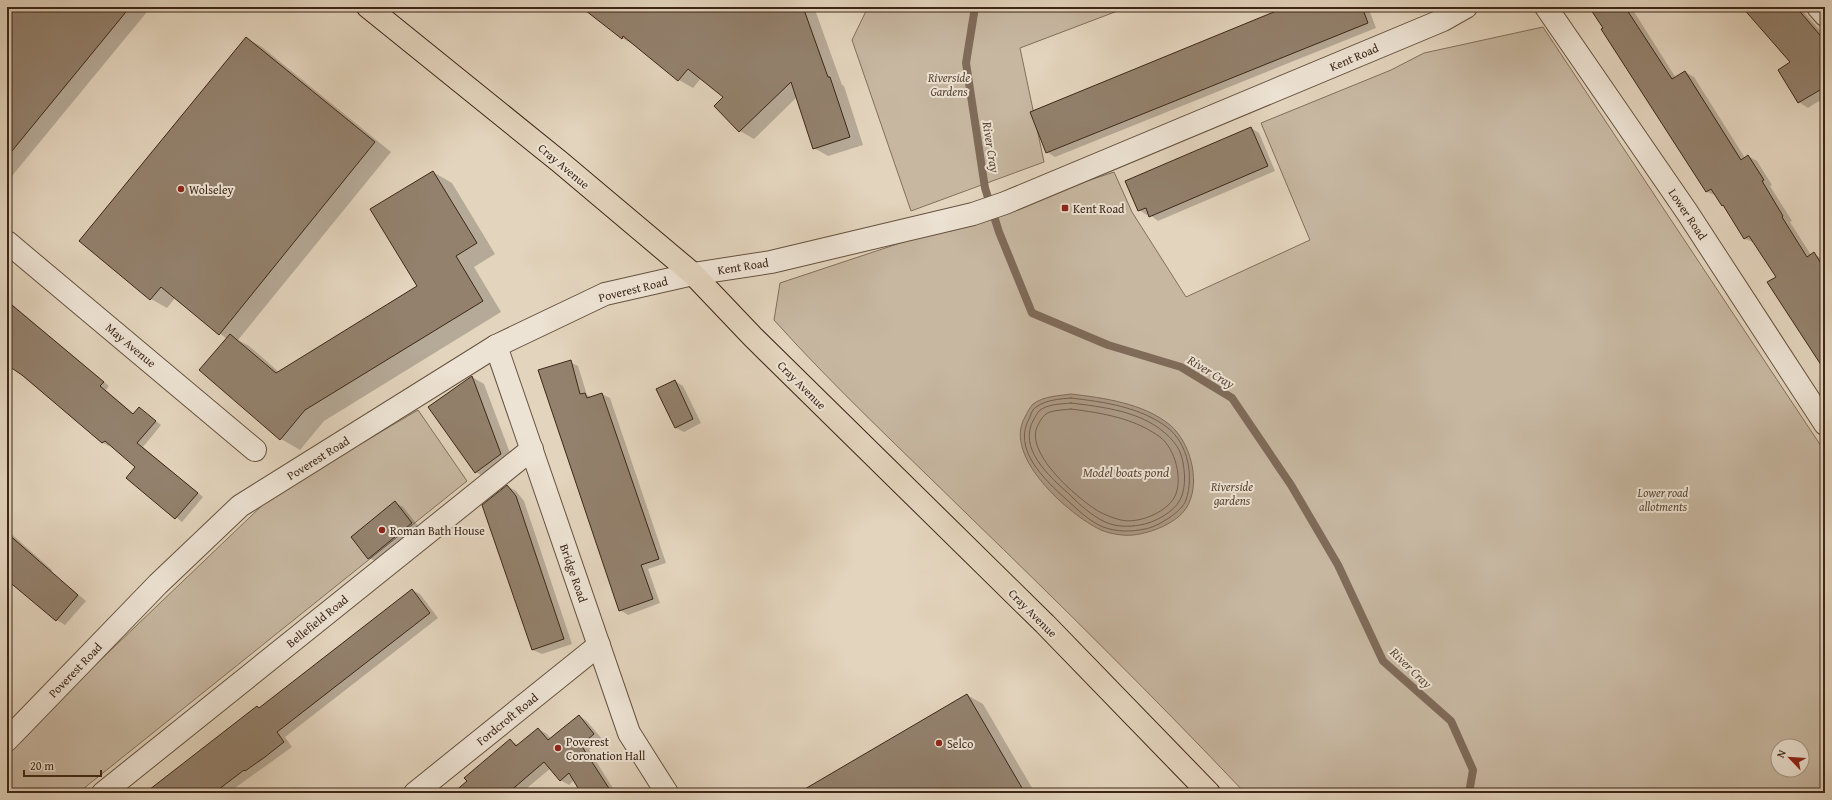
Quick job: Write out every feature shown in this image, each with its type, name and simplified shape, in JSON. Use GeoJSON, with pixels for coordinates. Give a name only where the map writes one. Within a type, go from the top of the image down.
{"type":"FeatureCollection","features":[{"type":"Feature","properties":{"kind":"main road","name":"Cray Avenue"},"geometry":{"type":"LineString","coordinates":[[368,7],[560,162],[693,274],[753,337],[1044,624],[1209,793]]}},
{"type":"Feature","properties":{"kind":"street","name":"Kent Road"},"geometry":{"type":"LineString","coordinates":[[693,274],[771,262],[973,214],[1005,203],[1443,20],[1466,7]]}},
{"type":"Feature","properties":{"kind":"street","name":"Lower Road"},"geometry":{"type":"LineString","coordinates":[[1546,7],[1687,212],[1825,424]]}},
{"type":"Feature","properties":{"kind":"street"},"geometry":{"type":"LineString","coordinates":[[1818,7],[1825,15]]}},
{"type":"Feature","properties":{"kind":"street","name":"May Avenue"},"geometry":{"type":"LineString","coordinates":[[7,242],[255,450]]}},
{"type":"Feature","properties":{"kind":"street","name":"Poverest Road"},"geometry":{"type":"LineString","coordinates":[[7,740],[158,584],[240,506],[496,346],[605,294],[693,274]]}},
{"type":"Feature","properties":{"kind":"street","name":"Bridge Road"},"geometry":{"type":"LineString","coordinates":[[496,346],[629,733],[667,793]]}},
{"type":"Feature","properties":{"kind":"street","name":"Bellefield Road"},"geometry":{"type":"LineString","coordinates":[[103,793],[532,449]]}},
{"type":"Feature","properties":{"kind":"street","name":"Fordcroft Road"},"geometry":{"type":"LineString","coordinates":[[415,793],[599,645]]}},
{"type":"Feature","properties":{"kind":"green space","name":"Riverside Gardens"},"geometry":{"type":"Polygon","coordinates":[[[868,7],[1128,7],[1020,48],[1044,162],[911,211],[852,40],[868,7]]]}},
{"type":"Feature","properties":{"kind":"green space"},"geometry":{"type":"Polygon","coordinates":[[[1543,27],[1825,452],[1825,793],[1245,793],[1108,652],[845,395],[774,320],[780,283],[1114,172],[1132,212],[1186,297],[1310,240],[1261,123],[1391,70],[1424,53],[1543,27]]]}},
{"type":"Feature","properties":{"kind":"green space"},"geometry":{"type":"Polygon","coordinates":[[[418,410],[467,481],[78,793],[7,793],[7,754],[90,670],[272,496],[418,410]]]}},
{"type":"Feature","properties":{"kind":"water","name":"Model boats pond"},"geometry":{"type":"Polygon","coordinates":[[[1071,394],[1097,397],[1148,411],[1170,425],[1177,432],[1188,451],[1193,472],[1192,493],[1189,503],[1180,516],[1173,521],[1149,532],[1129,535],[1113,534],[1101,530],[1072,512],[1042,482],[1031,466],[1023,449],[1020,432],[1025,417],[1032,405],[1037,401],[1071,394]]]}},
{"type":"Feature","properties":{"kind":"building"},"geometry":{"type":"Polygon","coordinates":[[[13,7],[130,7],[7,157],[7,15],[13,7]]]}},
{"type":"Feature","properties":{"kind":"building"},"geometry":{"type":"Polygon","coordinates":[[[581,7],[803,7],[828,77],[830,77],[850,137],[813,149],[791,82],[739,132],[714,106],[723,97],[688,69],[678,81],[623,36],[622,39],[581,7]]]}},
{"type":"Feature","properties":{"kind":"building"},"geometry":{"type":"Polygon","coordinates":[[[1286,7],[1362,7],[1368,23],[1046,153],[1030,112],[1286,7]]]}},
{"type":"Feature","properties":{"kind":"building"},"geometry":{"type":"Polygon","coordinates":[[[1589,7],[1625,7],[1672,79],[1685,71],[1741,160],[1748,155],[1764,180],[1762,181],[1783,216],[1782,217],[1807,257],[1814,252],[1825,270],[1825,371],[1767,282],[1776,277],[1749,236],[1744,239],[1723,205],[1722,206],[1711,189],[1706,192],[1601,29],[1603,28],[1589,7]]]}},
{"type":"Feature","properties":{"kind":"building"},"geometry":{"type":"Polygon","coordinates":[[[1742,7],[1796,7],[1825,41],[1825,87],[1798,103],[1778,70],[1790,62],[1742,7]]]}},
{"type":"Feature","properties":{"kind":"building"},"geometry":{"type":"Polygon","coordinates":[[[246,37],[375,142],[219,335],[161,287],[150,300],[79,241],[246,37]]]}},
{"type":"Feature","properties":{"kind":"building"},"geometry":{"type":"Polygon","coordinates":[[[1251,127],[1268,166],[1149,217],[1146,208],[1138,211],[1125,181],[1251,127]]]}},
{"type":"Feature","properties":{"kind":"building"},"geometry":{"type":"Polygon","coordinates":[[[433,171],[477,243],[456,256],[483,301],[305,410],[280,440],[199,370],[230,334],[276,373],[417,286],[370,209],[433,171]]]}},
{"type":"Feature","properties":{"kind":"building"},"geometry":{"type":"Polygon","coordinates":[[[7,301],[104,382],[100,386],[133,414],[139,407],[156,421],[137,443],[198,493],[175,519],[126,478],[135,467],[105,441],[102,443],[22,375],[7,365],[7,301]]]}},
{"type":"Feature","properties":{"kind":"building"},"geometry":{"type":"Polygon","coordinates":[[[571,360],[580,394],[585,393],[587,398],[602,393],[659,559],[641,565],[653,599],[619,611],[538,370],[571,360]]]}},
{"type":"Feature","properties":{"kind":"building"},"geometry":{"type":"Polygon","coordinates":[[[472,376],[501,454],[475,473],[428,407],[472,376]]]}},
{"type":"Feature","properties":{"kind":"building"},"geometry":{"type":"Polygon","coordinates":[[[675,380],[693,419],[675,428],[656,389],[675,380]]]}},
{"type":"Feature","properties":{"kind":"building"},"geometry":{"type":"Polygon","coordinates":[[[507,485],[516,496],[564,639],[532,650],[482,505],[507,485]]]}},
{"type":"Feature","properties":{"kind":"building","name":"Roman Bath House"},"geometry":{"type":"Polygon","coordinates":[[[395,501],[412,523],[368,559],[351,537],[395,501]]]}},
{"type":"Feature","properties":{"kind":"building"},"geometry":{"type":"Polygon","coordinates":[[[7,533],[78,595],[56,621],[7,580],[7,533]]]}},
{"type":"Feature","properties":{"kind":"building"},"geometry":{"type":"Polygon","coordinates":[[[412,589],[430,613],[277,732],[284,742],[265,757],[245,771],[244,770],[214,793],[145,793],[257,706],[259,708],[412,589]]]}},
{"type":"Feature","properties":{"kind":"building","name":"Selco"},"geometry":{"type":"Polygon","coordinates":[[[967,694],[1025,793],[798,793],[967,694]]]}},
{"type":"Feature","properties":{"kind":"building"},"geometry":{"type":"Polygon","coordinates":[[[579,715],[594,734],[581,745],[612,793],[581,793],[569,773],[560,781],[544,762],[508,793],[453,793],[467,781],[464,778],[510,739],[516,746],[538,728],[548,740],[579,715]]]}},
{"type":"Feature","properties":{"kind":"waterway","name":"River Cray"},"geometry":{"type":"LineString","coordinates":[[975,7],[966,63],[985,188],[999,232],[1032,313],[1108,345],[1181,367],[1232,398],[1291,485],[1338,565],[1383,661],[1451,721],[1473,770],[1469,793]]}},
{"type":"Feature","properties":{"kind":"place","name":"Wolseley"},"geometry":{"type":"Point","coordinates":[181,189]}},
{"type":"Feature","properties":{"kind":"place","name":"Kent Road"},"geometry":{"type":"Point","coordinates":[1065,208]}},
{"type":"Feature","properties":{"kind":"place","name":"Roman Bath House"},"geometry":{"type":"Point","coordinates":[382,530]}},
{"type":"Feature","properties":{"kind":"place","name":"Selco"},"geometry":{"type":"Point","coordinates":[939,743]}},
{"type":"Feature","properties":{"kind":"place","name":"Poverest Coronation Hall"},"geometry":{"type":"Point","coordinates":[558,748]}},
{"type":"Feature","properties":{"kind":"park label","name":"Riverside gardens"},"geometry":{"type":"Point","coordinates":[1232,493]}},
{"type":"Feature","properties":{"kind":"park label","name":"Lower road allotments"},"geometry":{"type":"Point","coordinates":[1663,499]}}]}
